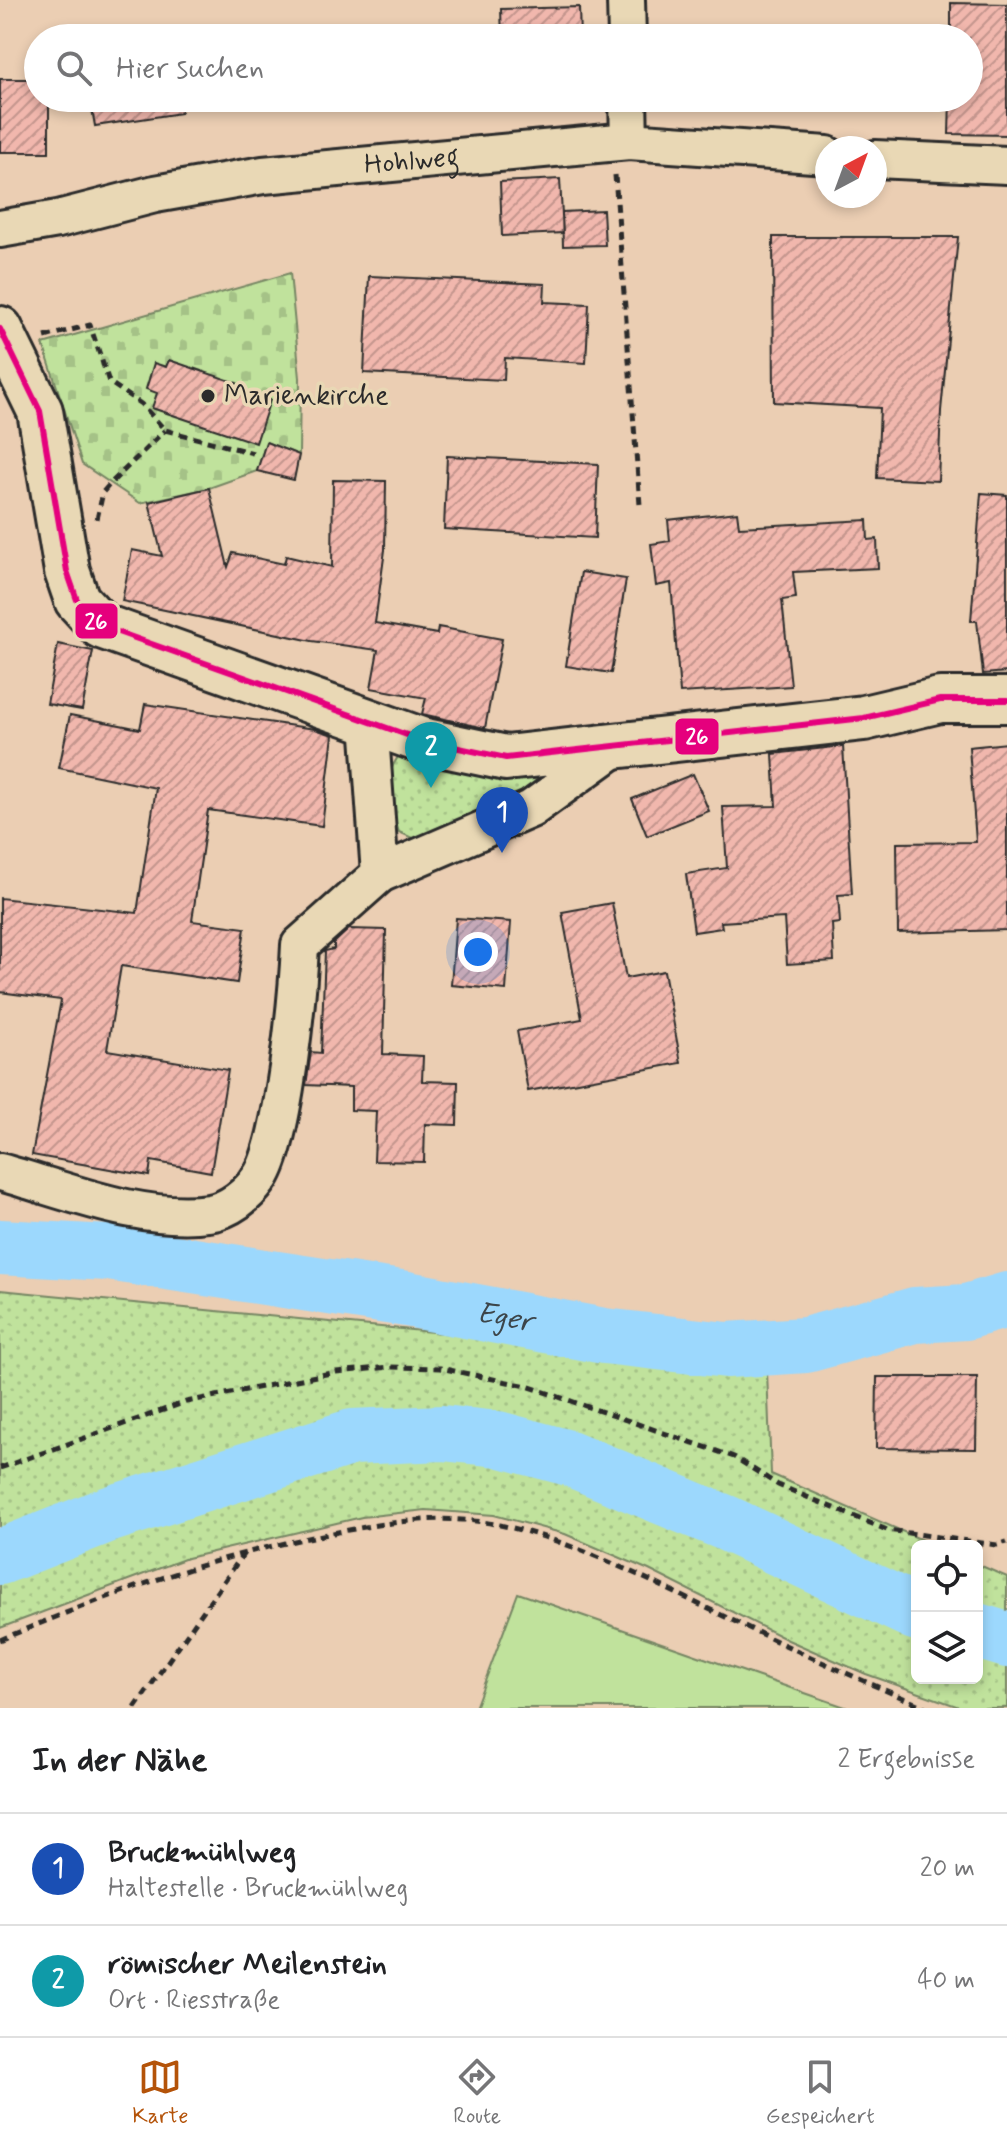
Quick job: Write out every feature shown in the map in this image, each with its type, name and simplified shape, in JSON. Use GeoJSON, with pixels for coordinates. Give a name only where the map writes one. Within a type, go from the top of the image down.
{"type":"FeatureCollection","features":[{"type":"Feature","properties":{"kind":"street"},"geometry":{"type":"LineString","coordinates":[[626,0],[627,24]]}},
{"type":"Feature","properties":{"kind":"street"},"geometry":{"type":"LineString","coordinates":[[628,112],[629,141]]}},
{"type":"Feature","properties":{"kind":"street","name":"Hohlweg"},"geometry":{"type":"LineString","coordinates":[[0,229],[58,219],[155,194],[263,175],[629,141],[815,154]]}},
{"type":"Feature","properties":{"kind":"street"},"geometry":{"type":"LineString","coordinates":[[887,160],[1007,165]]}},
{"type":"Feature","properties":{"kind":"street"},"geometry":{"type":"LineString","coordinates":[[4,338],[40,411],[66,565],[77,600],[101,626],[421,740],[506,758],[864,718],[940,700],[1007,700]]}},
{"type":"Feature","properties":{"kind":"street"},"geometry":{"type":"LineString","coordinates":[[369,721],[380,874]]}},
{"type":"Feature","properties":{"kind":"street"},"geometry":{"type":"LineString","coordinates":[[0,1172],[113,1204],[169,1215],[213,1212],[241,1200],[261,1178],[273,1147],[298,993],[300,945],[380,874],[531,809],[622,743]]}},
{"type":"Feature","properties":{"kind":"path"},"geometry":{"type":"LineString","coordinates":[[629,141],[614,155],[640,505]]}},
{"type":"Feature","properties":{"kind":"path"},"geometry":{"type":"LineString","coordinates":[[4,338],[90,325],[109,382],[141,404],[165,430],[253,453]]}},
{"type":"Feature","properties":{"kind":"path"},"geometry":{"type":"LineString","coordinates":[[66,565],[86,562],[103,492],[165,430]]}},
{"type":"Feature","properties":{"kind":"path"},"geometry":{"type":"LineString","coordinates":[[0,1468],[186,1402],[336,1372],[440,1368],[527,1386],[734,1457],[778,1485],[887,1530],[997,1545],[1007,1542]]}},
{"type":"Feature","properties":{"kind":"path"},"geometry":{"type":"LineString","coordinates":[[0,1640],[74,1608],[244,1552],[399,1520],[449,1519],[501,1525],[638,1575],[828,1667],[927,1708]]}},
{"type":"Feature","properties":{"kind":"path"},"geometry":{"type":"LineString","coordinates":[[135,1708],[244,1552]]}},
{"type":"Feature","properties":{"kind":"green space"},"geometry":{"type":"Polygon","coordinates":[[[290,273],[300,378],[299,455],[266,442],[257,471],[209,488],[140,503],[82,464],[43,344],[290,273]]]}},
{"type":"Feature","properties":{"kind":"green space"},"geometry":{"type":"Polygon","coordinates":[[[435,756],[540,773],[542,784],[423,843],[399,832],[388,785],[398,757],[435,756]]]}},
{"type":"Feature","properties":{"kind":"green space"},"geometry":{"type":"Polygon","coordinates":[[[0,1290],[463,1335],[767,1371],[771,1474],[922,1540],[911,1540],[911,1684],[983,1684],[983,1567],[1007,1577],[1007,1708],[962,1708],[866,1674],[788,1640],[649,1570],[565,1534],[494,1515],[426,1510],[362,1517],[187,1558],[0,1628],[0,1290]]]}},
{"type":"Feature","properties":{"kind":"green space"},"geometry":{"type":"Polygon","coordinates":[[[518,1593],[848,1708],[475,1708],[518,1593]]]}},
{"type":"Feature","properties":{"kind":"building"},"geometry":{"type":"Polygon","coordinates":[[[951,3],[1007,4],[1007,135],[949,134],[950,112],[983,112],[983,24],[951,24],[951,3]]]}},
{"type":"Feature","properties":{"kind":"building"},"geometry":{"type":"Polygon","coordinates":[[[579,7],[580,24],[502,24],[501,9],[579,7]]]}},
{"type":"Feature","properties":{"kind":"building"},"geometry":{"type":"Polygon","coordinates":[[[0,79],[24,79],[24,112],[49,112],[49,152],[0,152],[0,79]]]}},
{"type":"Feature","properties":{"kind":"building"},"geometry":{"type":"Polygon","coordinates":[[[92,112],[181,112],[181,113],[95,126],[92,112]]]}},
{"type":"Feature","properties":{"kind":"building"},"geometry":{"type":"Polygon","coordinates":[[[560,179],[563,233],[502,236],[500,182],[560,179]]]}},
{"type":"Feature","properties":{"kind":"building"},"geometry":{"type":"Polygon","coordinates":[[[603,210],[605,245],[563,246],[562,212],[603,210]]]}},
{"type":"Feature","properties":{"kind":"building"},"geometry":{"type":"Polygon","coordinates":[[[773,237],[958,237],[941,411],[938,481],[877,478],[880,408],[774,402],[773,237]]]}},
{"type":"Feature","properties":{"kind":"building"},"geometry":{"type":"Polygon","coordinates":[[[369,276],[545,284],[544,302],[589,304],[586,363],[505,358],[504,380],[364,373],[369,276]]]}},
{"type":"Feature","properties":{"kind":"building","name":"Marienkirche"},"geometry":{"type":"Polygon","coordinates":[[[169,360],[237,383],[235,388],[270,400],[256,443],[152,408],[157,393],[146,389],[154,363],[166,367],[169,360]]]}},
{"type":"Feature","properties":{"kind":"building"},"geometry":{"type":"Polygon","coordinates":[[[266,442],[299,455],[294,480],[257,471],[266,442]]]}},
{"type":"Feature","properties":{"kind":"building"},"geometry":{"type":"Polygon","coordinates":[[[447,456],[598,464],[595,538],[444,529],[447,456]]]}},
{"type":"Feature","properties":{"kind":"building"},"geometry":{"type":"Polygon","coordinates":[[[333,480],[386,481],[385,550],[375,623],[437,634],[438,627],[502,639],[485,728],[422,714],[426,698],[371,688],[378,650],[312,641],[122,601],[132,550],[162,556],[149,502],[209,488],[228,567],[233,553],[284,564],[286,556],[332,567],[333,480]]]}},
{"type":"Feature","properties":{"kind":"building"},"geometry":{"type":"Polygon","coordinates":[[[981,493],[1007,495],[1007,672],[983,674],[977,621],[971,621],[981,493]]]}},
{"type":"Feature","properties":{"kind":"building"},"geometry":{"type":"Polygon","coordinates":[[[737,512],[739,527],[867,520],[868,540],[877,539],[878,568],[793,572],[796,598],[782,600],[791,686],[680,693],[671,583],[656,586],[651,544],[670,541],[668,520],[737,512]]]}},
{"type":"Feature","properties":{"kind":"building"},"geometry":{"type":"Polygon","coordinates":[[[581,572],[626,579],[611,673],[566,666],[581,572]]]}},
{"type":"Feature","properties":{"kind":"building"},"geometry":{"type":"Polygon","coordinates":[[[58,644],[93,651],[82,710],[47,704],[58,644]]]}},
{"type":"Feature","properties":{"kind":"building"},"geometry":{"type":"Polygon","coordinates":[[[145,704],[315,729],[333,735],[322,826],[208,810],[192,921],[245,928],[237,983],[121,966],[107,1050],[228,1070],[211,1172],[151,1161],[149,1176],[32,1155],[61,1000],[0,992],[0,898],[137,913],[156,788],[59,768],[70,715],[140,729],[145,704]]]}},
{"type":"Feature","properties":{"kind":"building"},"geometry":{"type":"Polygon","coordinates":[[[1007,743],[1007,930],[898,933],[897,843],[976,842],[969,747],[1007,743]]]}},
{"type":"Feature","properties":{"kind":"building"},"geometry":{"type":"Polygon","coordinates":[[[843,746],[852,894],[838,895],[840,923],[832,924],[834,961],[787,964],[784,918],[721,922],[722,928],[694,932],[686,874],[727,868],[723,807],[776,806],[773,754],[843,746]]]}},
{"type":"Feature","properties":{"kind":"building"},"geometry":{"type":"Polygon","coordinates":[[[693,774],[709,811],[647,836],[632,799],[693,774]]]}},
{"type":"Feature","properties":{"kind":"building"},"geometry":{"type":"Polygon","coordinates":[[[612,903],[626,978],[664,971],[681,1063],[528,1091],[517,1031],[582,1019],[562,912],[612,903]]]}},
{"type":"Feature","properties":{"kind":"building"},"geometry":{"type":"Polygon","coordinates":[[[456,918],[511,922],[506,990],[451,985],[456,918]]]}},
{"type":"Feature","properties":{"kind":"building"},"geometry":{"type":"Polygon","coordinates":[[[349,929],[386,930],[383,1054],[423,1056],[422,1081],[458,1082],[457,1125],[425,1124],[424,1162],[374,1161],[376,1111],[351,1110],[351,1087],[306,1085],[311,1052],[321,1053],[325,951],[334,949],[334,943],[349,929]]]}},
{"type":"Feature","properties":{"kind":"building"},"geometry":{"type":"Polygon","coordinates":[[[877,1377],[977,1377],[976,1449],[876,1448],[877,1377]]]}},
{"type":"Feature","properties":{"kind":"waterway","name":"Eger"},"geometry":{"type":"LineString","coordinates":[[0,1247],[109,1253],[407,1299],[604,1336],[727,1350],[806,1345],[915,1315],[966,1312],[1007,1300]]}},
{"type":"Feature","properties":{"kind":"waterway","name":"Eger"},"geometry":{"type":"LineString","coordinates":[[0,1557],[107,1515],[352,1437],[443,1433],[498,1439],[569,1458],[726,1523],[915,1612]]}},
{"type":"Feature","properties":{"kind":"waterway","name":"Eger"},"geometry":{"type":"LineString","coordinates":[[983,1633],[1007,1640]]}},
{"type":"Feature","properties":{"kind":"transit line","name":"26"},"geometry":{"type":"LineString","coordinates":[[0,329],[40,411],[67,571],[77,600],[101,626],[421,740],[506,758],[864,718],[940,700],[1007,700]]}},
{"type":"Feature","properties":{"kind":"place","name":"Marienkirche"},"geometry":{"type":"Point","coordinates":[208,396]}},
{"type":"Feature","properties":{"kind":"place","name":"römischer Meilenstein"},"geometry":{"type":"Point","coordinates":[431,788]}},
{"type":"Feature","properties":{"kind":"place","name":"Bruckmühlweg"},"geometry":{"type":"Point","coordinates":[502,853]}}]}
